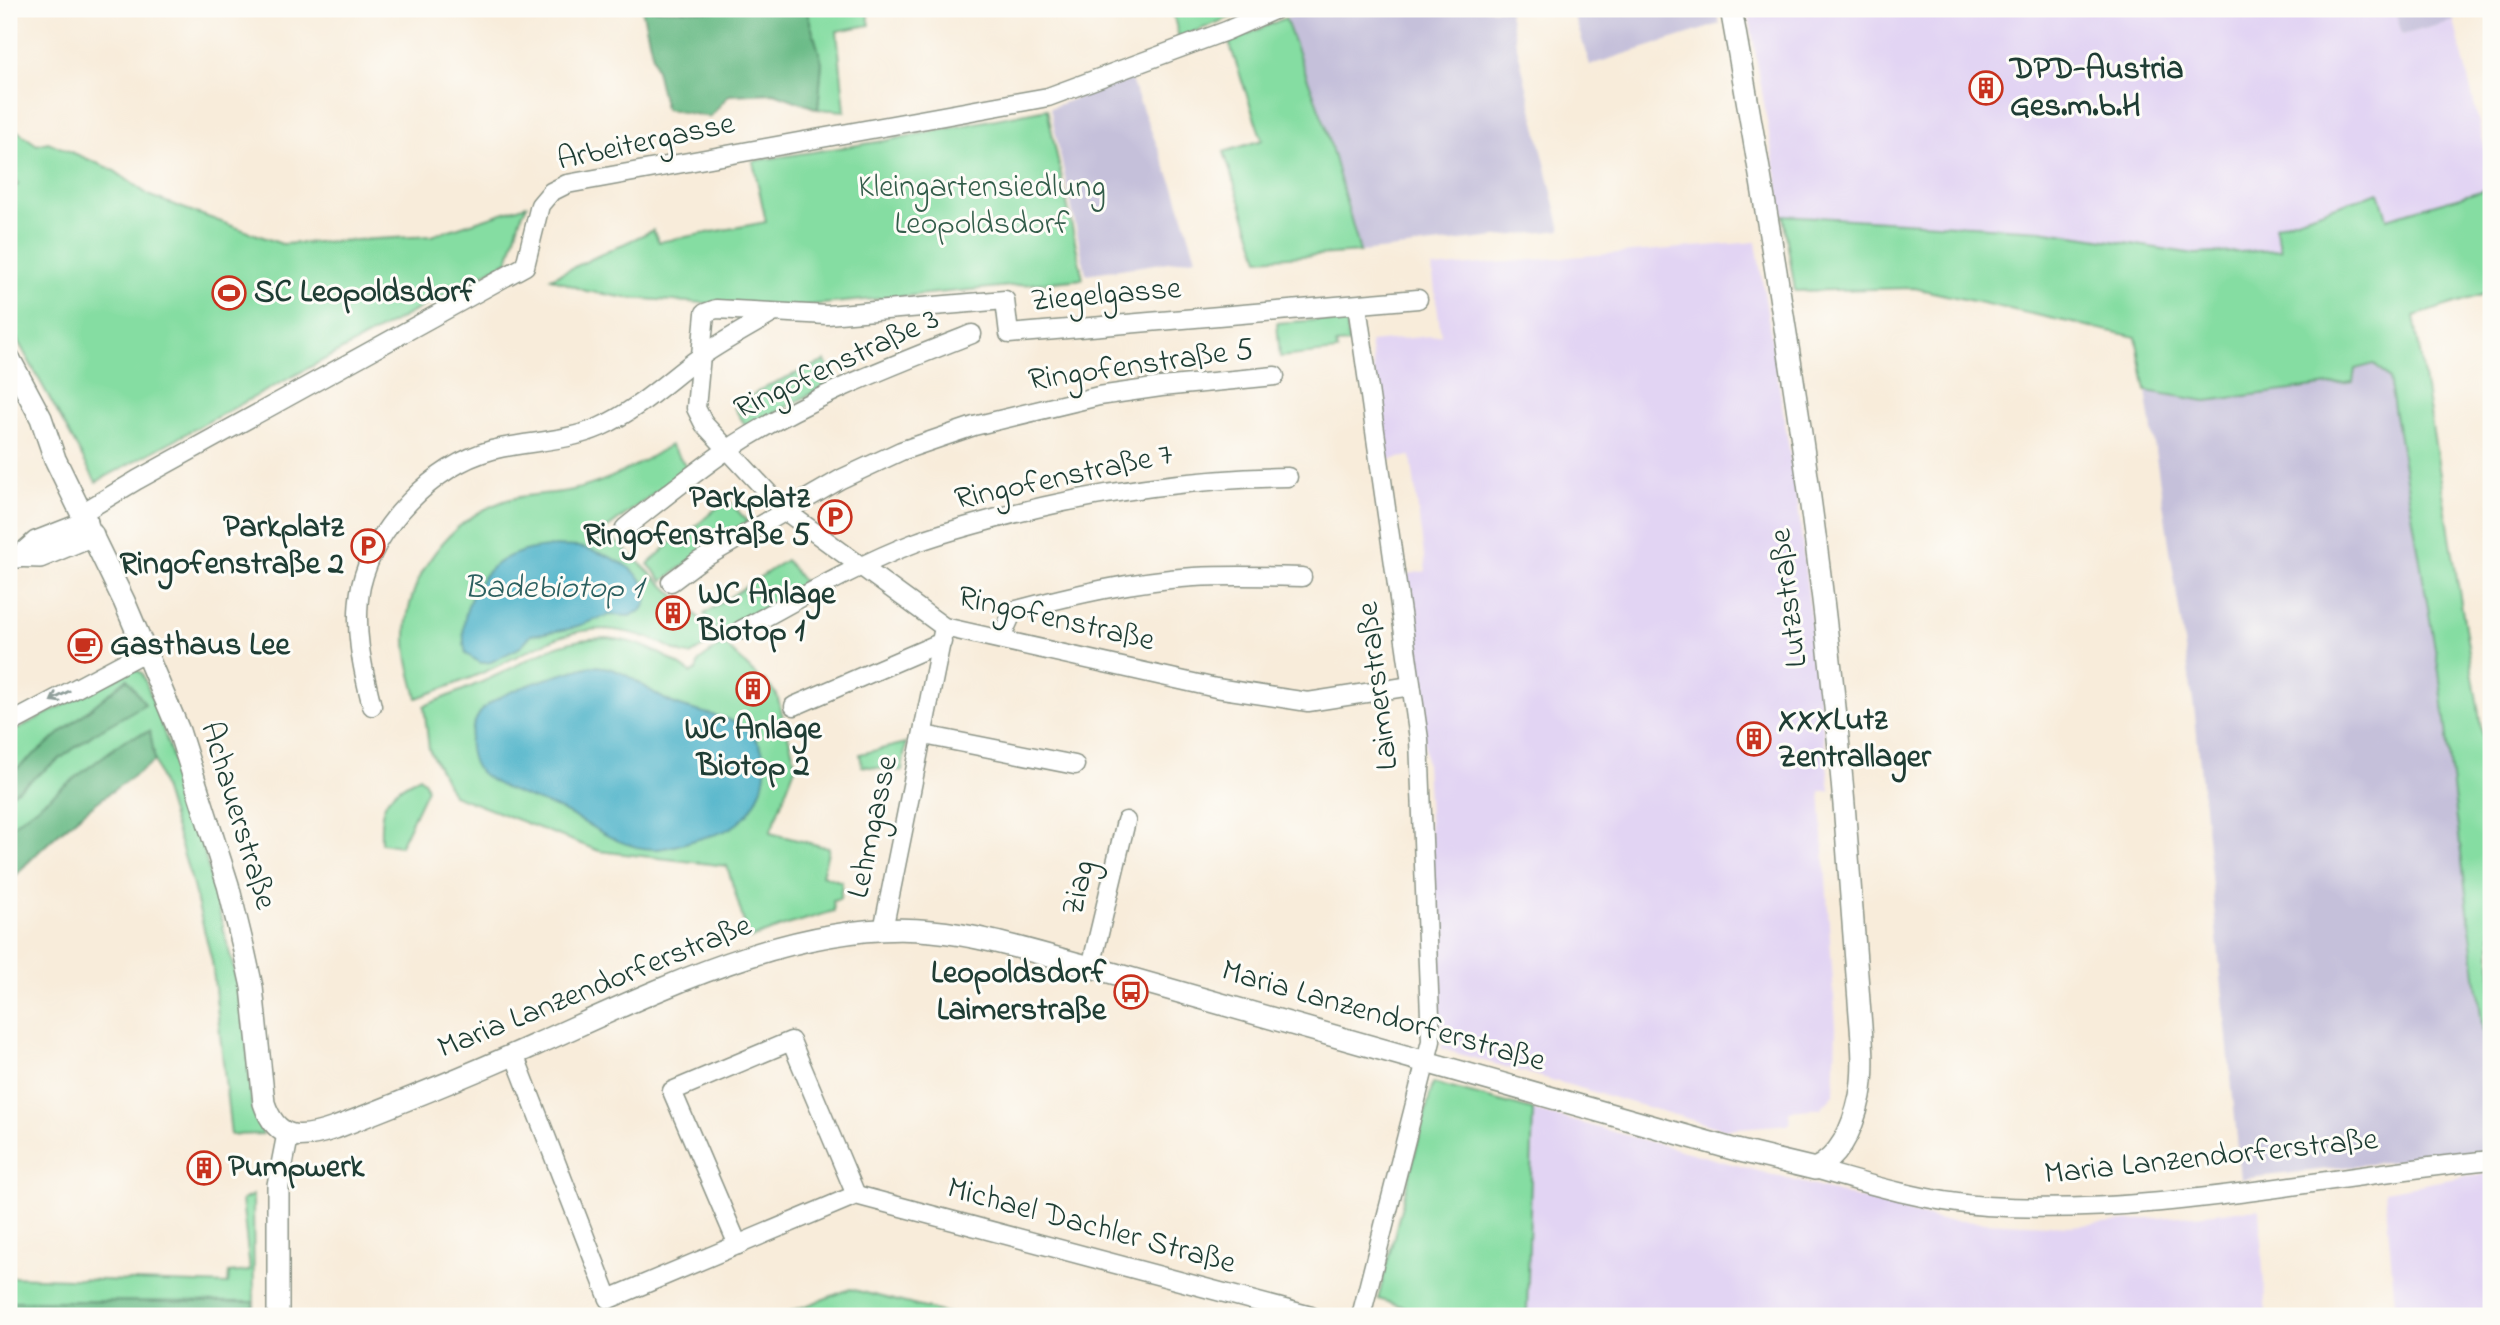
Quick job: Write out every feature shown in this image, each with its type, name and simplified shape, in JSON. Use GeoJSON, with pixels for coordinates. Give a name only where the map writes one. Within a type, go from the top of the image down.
{"type":"FeatureCollection","features":[{"type":"Feature","properties":{"kind":"street","name":"Arbeitergasse"},"geometry":{"type":"LineString","coordinates":[[87,524],[149,473],[525,266],[540,205],[551,192],[567,184],[1048,97],[1226,31],[1276,9]]}},
{"type":"Feature","properties":{"kind":"street","name":"Lutzstraße"},"geometry":{"type":"LineString","coordinates":[[1731,9],[1806,466],[1845,806],[1860,1012],[1863,1067],[1860,1096],[1838,1152],[1829,1162],[1815,1169]]}},
{"type":"Feature","properties":{"kind":"street","name":"Ziegelgasse"},"geometry":{"type":"LineString","coordinates":[[705,313],[716,309],[827,315],[1005,300],[1009,334],[1418,299]]}},
{"type":"Feature","properties":{"kind":"street","name":"Laimerstraße"},"geometry":{"type":"LineString","coordinates":[[1357,304],[1419,739],[1431,1027],[1426,1063]]}},
{"type":"Feature","properties":{"kind":"street","name":"Ringofenstraße"},"geometry":{"type":"LineString","coordinates":[[705,313],[696,408],[704,424],[784,510],[943,635],[1001,638],[1216,688],[1308,702],[1411,687]]}},
{"type":"Feature","properties":{"kind":"street"},"geometry":{"type":"LineString","coordinates":[[372,706],[361,661],[359,636],[362,583],[383,534],[408,500],[437,478],[480,454],[555,440],[600,427],[633,409],[702,356],[773,313]]}},
{"type":"Feature","properties":{"kind":"street","name":"Ringofenstraße 3"},"geometry":{"type":"LineString","coordinates":[[625,528],[727,450],[806,405],[972,334]]}},
{"type":"Feature","properties":{"kind":"street","name":"Achauerstraße"},"geometry":{"type":"LineString","coordinates":[[9,358],[41,418],[55,459],[146,651],[179,731],[228,885],[252,987],[264,1103],[268,1116],[277,1128],[288,1134]]}},
{"type":"Feature","properties":{"kind":"street","name":"Ringofenstraße 5"},"geometry":{"type":"LineString","coordinates":[[671,582],[699,561],[841,479],[901,451],[974,425],[1099,396],[1275,376]]}},
{"type":"Feature","properties":{"kind":"street","name":"Ringofenstraße 7"},"geometry":{"type":"LineString","coordinates":[[741,630],[859,567],[918,541],[1013,513],[1142,487],[1183,482],[1288,477]]}},
{"type":"Feature","properties":{"kind":"street"},"geometry":{"type":"LineString","coordinates":[[14,556],[36,542],[87,524]]}},
{"type":"Feature","properties":{"kind":"street"},"geometry":{"type":"LineString","coordinates":[[1001,638],[1013,611],[1070,596],[1137,583],[1193,577],[1302,577]]}},
{"type":"Feature","properties":{"kind":"street"},"geometry":{"type":"LineString","coordinates":[[794,706],[943,635]]}},
{"type":"Feature","properties":{"kind":"street","name":"Lehmgasse"},"geometry":{"type":"LineString","coordinates":[[883,930],[943,635]]}},
{"type":"Feature","properties":{"kind":"street"},"geometry":{"type":"LineString","coordinates":[[9,724],[146,651]]}},
{"type":"Feature","properties":{"kind":"street","name":"Lehmgasse"},"geometry":{"type":"LineString","coordinates":[[924,735],[1075,765]]}},
{"type":"Feature","properties":{"kind":"street","name":"Ziag"},"geometry":{"type":"LineString","coordinates":[[1091,967],[1126,821]]}},
{"type":"Feature","properties":{"kind":"street","name":"Maria Lanzendorferstraße"},"geometry":{"type":"LineString","coordinates":[[288,1134],[297,1136],[335,1128],[514,1055],[666,987],[770,950],[829,935],[883,930],[931,930],[984,940],[1091,967],[1736,1150],[1920,1196],[1984,1206],[2056,1208],[2194,1198],[2491,1160]]}},
{"type":"Feature","properties":{"kind":"street"},"geometry":{"type":"LineString","coordinates":[[514,1055],[609,1299],[738,1245],[856,1195],[791,1041],[672,1091],[738,1245]]}},
{"type":"Feature","properties":{"kind":"street"},"geometry":{"type":"LineString","coordinates":[[1361,1316],[1426,1063]]}},
{"type":"Feature","properties":{"kind":"street"},"geometry":{"type":"LineString","coordinates":[[278,1316],[278,1185],[288,1134]]}},
{"type":"Feature","properties":{"kind":"street","name":"Michael Dachler Straße"},"geometry":{"type":"LineString","coordinates":[[856,1195],[1311,1316]]}},
{"type":"Feature","properties":{"kind":"shaded area"},"geometry":{"type":"Polygon","coordinates":[[[1304,9],[1508,9],[1561,230],[1360,252],[1325,125],[1285,18],[1304,9]]]}},
{"type":"Feature","properties":{"kind":"shaded area"},"geometry":{"type":"Polygon","coordinates":[[[1572,9],[1715,9],[1720,24],[1590,65],[1572,9]]]}},
{"type":"Feature","properties":{"kind":"shaded area"},"geometry":{"type":"Polygon","coordinates":[[[1748,9],[2395,9],[2402,35],[2454,21],[2491,173],[2491,188],[2386,218],[2379,193],[2275,226],[2281,250],[2195,254],[2041,230],[1783,215],[1748,9]]]}},
{"type":"Feature","properties":{"kind":"shaded area"},"geometry":{"type":"Polygon","coordinates":[[[2395,9],[2451,9],[2454,21],[2402,35],[2395,9]]]}},
{"type":"Feature","properties":{"kind":"shaded area"},"geometry":{"type":"Polygon","coordinates":[[[1130,78],[1175,190],[1196,258],[1086,274],[1050,108],[1130,78]]]}},
{"type":"Feature","properties":{"kind":"shaded area"},"geometry":{"type":"Polygon","coordinates":[[[1756,242],[1798,504],[1830,791],[1820,791],[1836,1027],[1834,1094],[1821,1108],[1789,1111],[1790,1124],[1724,1129],[1442,1049],[1425,746],[1402,575],[1426,571],[1411,456],[1386,460],[1370,342],[1441,335],[1432,268],[1756,242]]]}},
{"type":"Feature","properties":{"kind":"shaded area"},"geometry":{"type":"Polygon","coordinates":[[[2375,363],[2389,379],[2439,672],[2491,1098],[2491,1150],[2241,1179],[2195,715],[2146,391],[2206,401],[2353,382],[2354,369],[2375,363]]]}},
{"type":"Feature","properties":{"kind":"shaded area"},"geometry":{"type":"Polygon","coordinates":[[[1533,1110],[1940,1220],[2070,1226],[2259,1209],[2266,1316],[1509,1316],[1527,1310],[1533,1110]]]}},
{"type":"Feature","properties":{"kind":"shaded area"},"geometry":{"type":"Polygon","coordinates":[[[2491,1172],[2491,1316],[2396,1316],[2385,1191],[2491,1172]]]}},
{"type":"Feature","properties":{"kind":"green space"},"geometry":{"type":"Polygon","coordinates":[[[642,9],[806,9],[822,62],[818,109],[774,93],[729,95],[710,117],[665,109],[642,9]]]}},
{"type":"Feature","properties":{"kind":"green space"},"geometry":{"type":"Polygon","coordinates":[[[806,9],[866,9],[870,25],[837,31],[845,111],[818,109],[822,62],[806,9]]]}},
{"type":"Feature","properties":{"kind":"green space"},"geometry":{"type":"Polygon","coordinates":[[[1172,9],[1251,9],[1179,38],[1172,9]]]}},
{"type":"Feature","properties":{"kind":"green space"},"geometry":{"type":"Polygon","coordinates":[[[1285,18],[1325,125],[1360,252],[1259,259],[1224,152],[1262,140],[1229,42],[1285,18]]]}},
{"type":"Feature","properties":{"kind":"green space","name":"Kleingartensiedlung Leopoldsdorf"},"geometry":{"type":"Polygon","coordinates":[[[1047,109],[1083,279],[781,308],[627,298],[586,291],[551,278],[653,230],[659,242],[766,222],[753,161],[884,141],[1047,109]]]}},
{"type":"Feature","properties":{"kind":"green space","name":"SC Leopoldsdorf"},"geometry":{"type":"Polygon","coordinates":[[[9,125],[37,145],[48,142],[113,170],[150,196],[282,244],[431,236],[527,205],[520,219],[508,261],[96,482],[9,325],[9,189],[18,185],[9,166],[9,125]]]}},
{"type":"Feature","properties":{"kind":"green space"},"geometry":{"type":"Polygon","coordinates":[[[2491,188],[2491,292],[2414,316],[2479,713],[2491,808],[2491,1098],[2439,672],[2389,379],[2374,364],[2355,369],[2353,382],[2206,401],[2146,391],[2136,337],[1914,288],[1795,291],[1783,215],[2041,230],[2195,254],[2281,250],[2275,226],[2379,192],[2387,218],[2491,188]]]}},
{"type":"Feature","properties":{"kind":"green space"},"geometry":{"type":"Polygon","coordinates":[[[1346,318],[1349,343],[1336,344],[1338,351],[1280,357],[1277,323],[1346,318]]]}},
{"type":"Feature","properties":{"kind":"green space"},"geometry":{"type":"Polygon","coordinates":[[[825,361],[835,381],[747,428],[734,407],[767,386],[825,361]]]}},
{"type":"Feature","properties":{"kind":"green space"},"geometry":{"type":"Polygon","coordinates":[[[670,445],[688,468],[605,530],[585,536],[598,542],[610,536],[710,628],[710,643],[690,655],[632,633],[597,629],[581,631],[551,640],[474,676],[417,698],[407,651],[408,613],[423,571],[449,536],[484,510],[504,501],[573,490],[599,482],[670,445]]]}},
{"type":"Feature","properties":{"kind":"green space"},"geometry":{"type":"Polygon","coordinates":[[[727,499],[748,522],[663,581],[648,564],[673,541],[677,543],[727,499]]]}},
{"type":"Feature","properties":{"kind":"green space"},"geometry":{"type":"Polygon","coordinates":[[[786,560],[805,584],[721,637],[704,614],[786,560]]]}},
{"type":"Feature","properties":{"kind":"green space"},"geometry":{"type":"Polygon","coordinates":[[[607,638],[630,642],[651,650],[691,673],[696,671],[699,661],[723,643],[757,676],[758,682],[764,680],[777,695],[796,765],[770,833],[829,848],[822,875],[842,882],[840,899],[833,901],[834,911],[749,939],[727,866],[599,851],[453,795],[429,749],[424,706],[562,645],[607,638]]]}},
{"type":"Feature","properties":{"kind":"green space"},"geometry":{"type":"Polygon","coordinates":[[[134,669],[142,673],[155,706],[202,844],[235,974],[246,1035],[252,1109],[263,1134],[231,1135],[212,961],[192,882],[155,761],[150,732],[125,740],[9,830],[9,796],[95,733],[144,703],[127,679],[9,775],[9,733],[134,669]]]}},
{"type":"Feature","properties":{"kind":"green space"},"geometry":{"type":"Polygon","coordinates":[[[127,679],[145,704],[95,733],[9,796],[9,775],[127,679]]]}},
{"type":"Feature","properties":{"kind":"green space"},"geometry":{"type":"Polygon","coordinates":[[[150,731],[155,761],[78,817],[42,848],[9,883],[9,830],[14,824],[125,740],[150,731]]]}},
{"type":"Feature","properties":{"kind":"green space"},"geometry":{"type":"Polygon","coordinates":[[[906,743],[902,771],[862,766],[860,754],[906,743]]]}},
{"type":"Feature","properties":{"kind":"green space"},"geometry":{"type":"Polygon","coordinates":[[[419,777],[425,782],[427,789],[400,846],[381,843],[381,819],[386,802],[398,789],[419,777]]]}},
{"type":"Feature","properties":{"kind":"green space"},"geometry":{"type":"Polygon","coordinates":[[[1433,1083],[1533,1110],[1527,1311],[1509,1316],[1435,1316],[1378,1299],[1433,1083]]]}},
{"type":"Feature","properties":{"kind":"green space"},"geometry":{"type":"Polygon","coordinates":[[[253,1195],[254,1302],[9,1301],[9,1277],[228,1284],[229,1273],[250,1271],[242,1200],[253,1195]]]}},
{"type":"Feature","properties":{"kind":"green space"},"geometry":{"type":"Polygon","coordinates":[[[850,1289],[957,1316],[779,1316],[850,1289]]]}},
{"type":"Feature","properties":{"kind":"green space"},"geometry":{"type":"Polygon","coordinates":[[[9,1301],[254,1302],[254,1316],[9,1316],[9,1301]]]}},
{"type":"Feature","properties":{"kind":"water","name":"Badebiotop 1"},"geometry":{"type":"Polygon","coordinates":[[[556,546],[589,549],[628,567],[645,586],[647,598],[642,610],[630,616],[609,615],[569,629],[531,635],[519,648],[491,662],[481,663],[466,654],[464,624],[467,608],[481,580],[504,559],[527,550],[556,546]]]}},
{"type":"Feature","properties":{"kind":"water"},"geometry":{"type":"Polygon","coordinates":[[[591,666],[622,673],[679,706],[735,722],[756,739],[763,753],[765,771],[757,799],[743,819],[725,831],[681,844],[659,849],[640,848],[616,840],[561,810],[508,790],[478,770],[472,758],[470,738],[483,709],[518,689],[591,666]]]}},
{"type":"Feature","properties":{"kind":"place","name":"DPD-Austria Ges.m.b.H"},"geometry":{"type":"Point","coordinates":[1986,88]}},
{"type":"Feature","properties":{"kind":"place","name":"SC Leopoldsdorf"},"geometry":{"type":"Point","coordinates":[229,293]}},
{"type":"Feature","properties":{"kind":"place","name":"Parkplatz Ringofenstraße 5"},"geometry":{"type":"Point","coordinates":[835,517]}},
{"type":"Feature","properties":{"kind":"place","name":"Parkplatz Ringofenstraße 2"},"geometry":{"type":"Point","coordinates":[368,546]}},
{"type":"Feature","properties":{"kind":"place","name":"WC Anlage Biotop 1"},"geometry":{"type":"Point","coordinates":[673,613]}},
{"type":"Feature","properties":{"kind":"place","name":"Gasthaus Lee"},"geometry":{"type":"Point","coordinates":[85,646]}},
{"type":"Feature","properties":{"kind":"place","name":"WC Anlage Biotop 2"},"geometry":{"type":"Point","coordinates":[753,689]}},
{"type":"Feature","properties":{"kind":"place","name":"XXXLutz Zentrallager"},"geometry":{"type":"Point","coordinates":[1754,739]}},
{"type":"Feature","properties":{"kind":"place","name":"Leopoldsdorf Laimerstraße"},"geometry":{"type":"Point","coordinates":[1131,992]}},
{"type":"Feature","properties":{"kind":"place","name":"Pumpwerk"},"geometry":{"type":"Point","coordinates":[204,1168]}}]}
